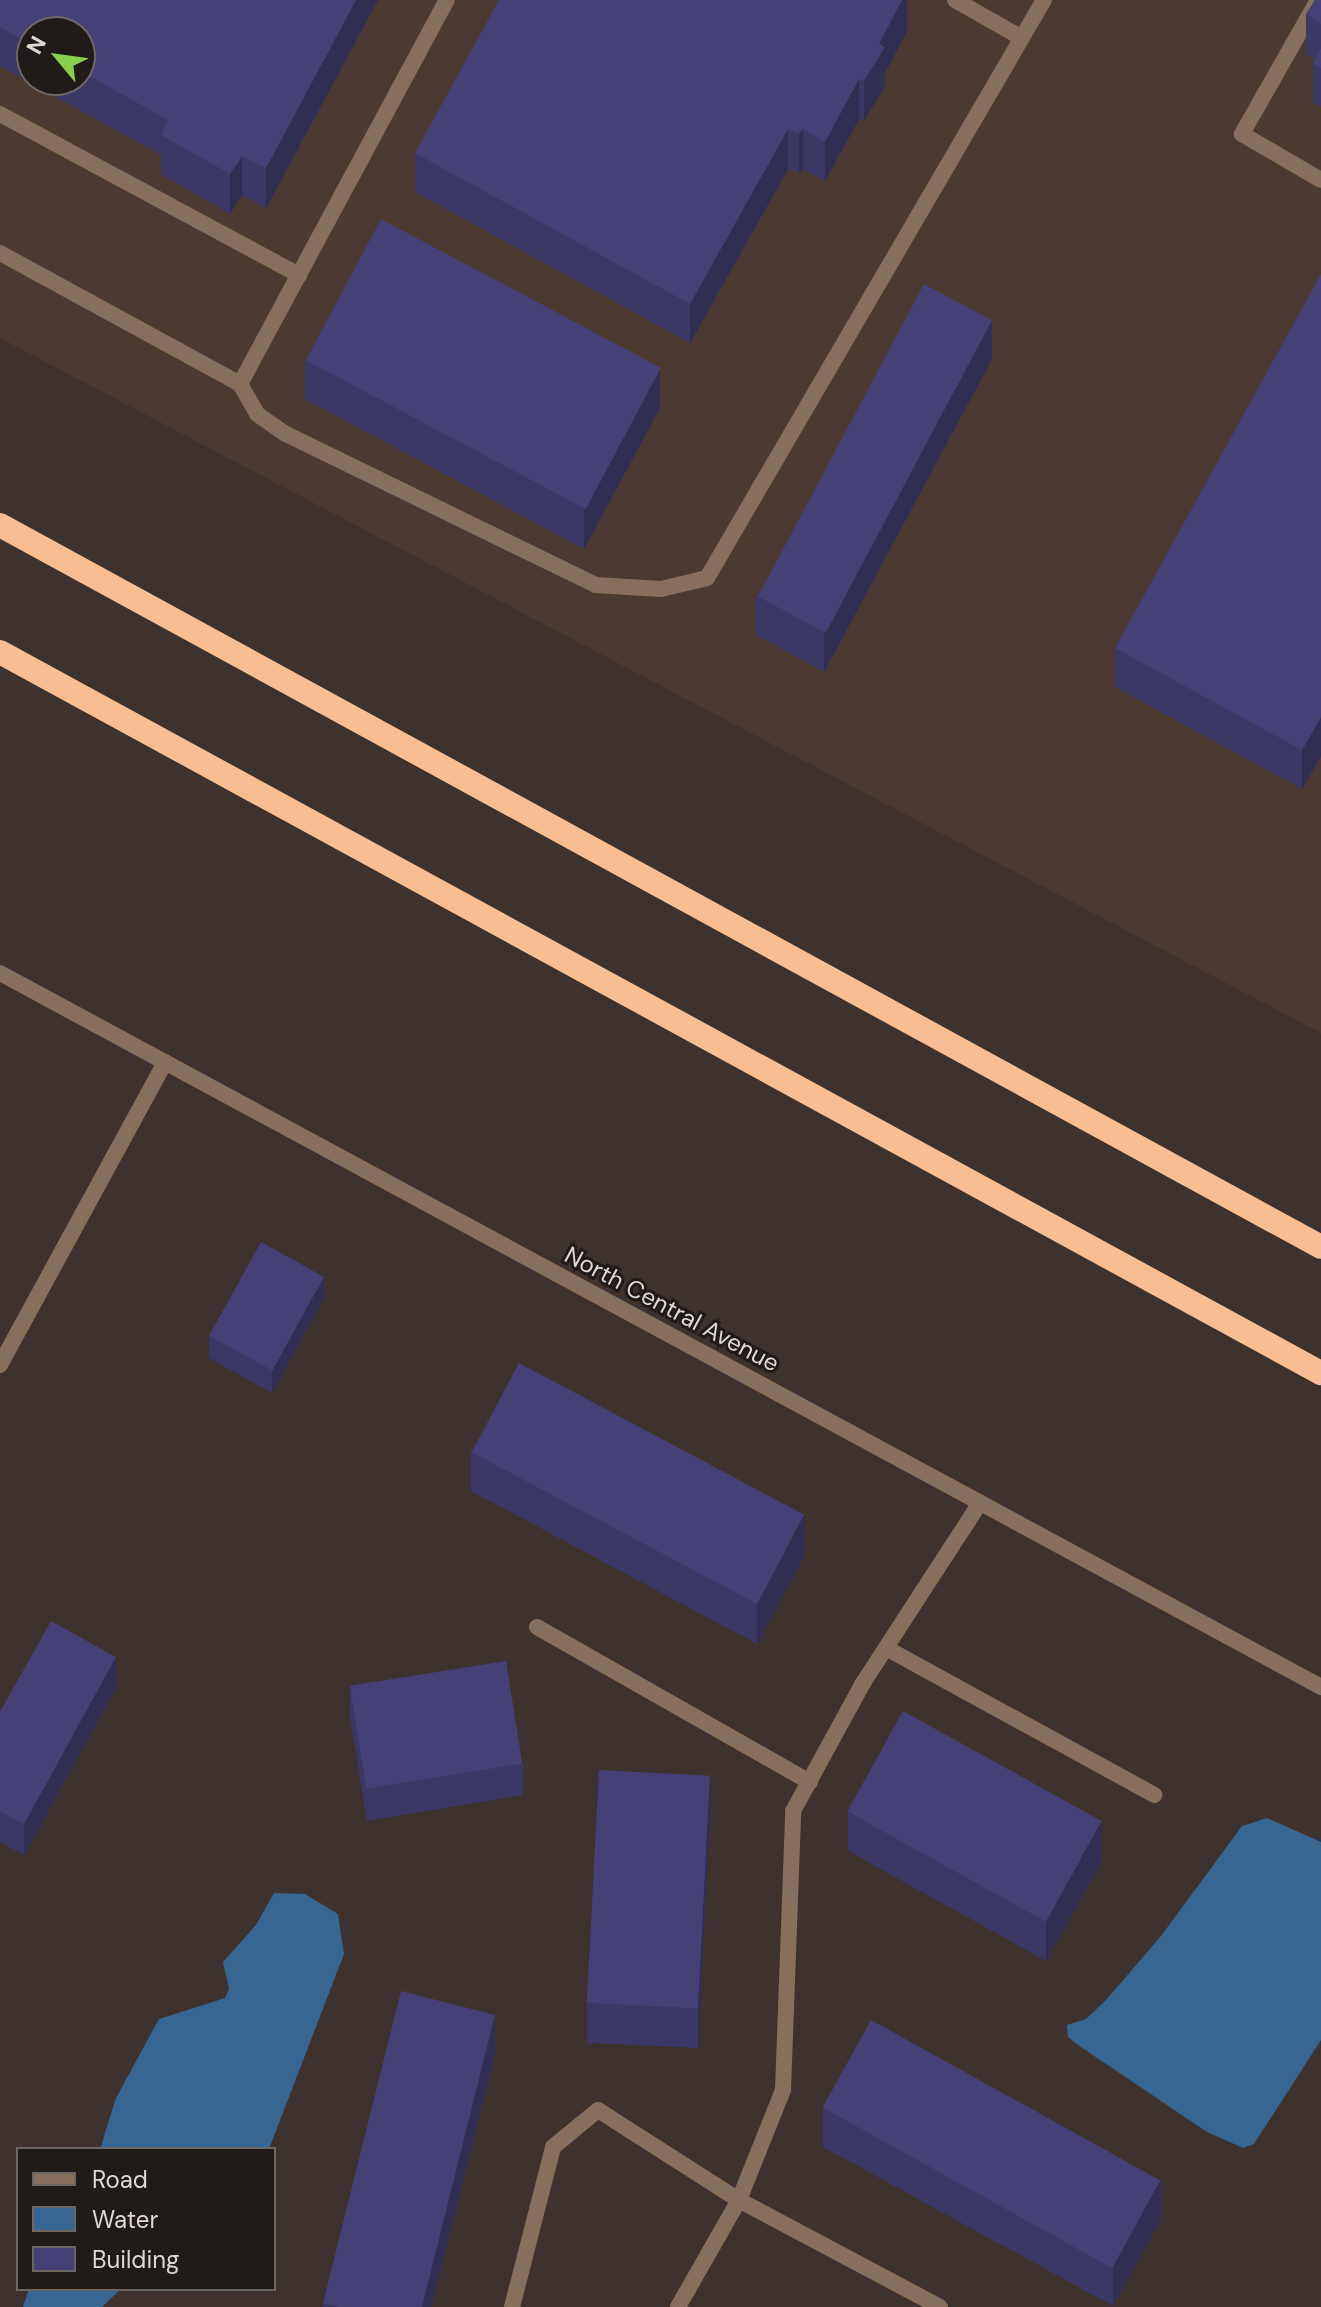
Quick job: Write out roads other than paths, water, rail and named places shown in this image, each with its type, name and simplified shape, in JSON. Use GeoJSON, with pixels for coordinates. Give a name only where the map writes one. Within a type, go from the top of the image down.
{"type":"FeatureCollection","features":[{"type":"Feature","properties":{"kind":"highway"},"geometry":{"type":"LineString","coordinates":[[0,525],[1321,1247]]}},
{"type":"Feature","properties":{"kind":"highway"},"geometry":{"type":"LineString","coordinates":[[0,652],[1321,1373]]}},
{"type":"Feature","properties":{"kind":"street"},"geometry":{"type":"LineString","coordinates":[[240,384],[447,0]]}},
{"type":"Feature","properties":{"kind":"street"},"geometry":{"type":"LineString","coordinates":[[955,0],[1022,38]]}},
{"type":"Feature","properties":{"kind":"street"},"geometry":{"type":"LineString","coordinates":[[0,253],[240,384],[257,414],[284,433],[595,585],[661,589],[707,578],[1044,0]]}},
{"type":"Feature","properties":{"kind":"street"},"geometry":{"type":"LineString","coordinates":[[1318,0],[1242,134],[1321,180]]}},
{"type":"Feature","properties":{"kind":"street"},"geometry":{"type":"LineString","coordinates":[[0,114],[299,275]]}},
{"type":"Feature","properties":{"kind":"street","name":"North Central Avenue"},"geometry":{"type":"LineString","coordinates":[[0,973],[1321,1687]]}},
{"type":"Feature","properties":{"kind":"street"},"geometry":{"type":"LineString","coordinates":[[1,1361],[165,1062]]}},
{"type":"Feature","properties":{"kind":"street"},"geometry":{"type":"LineString","coordinates":[[678,2307],[739,2200],[783,2090],[793,1811],[886,1648],[980,1503]]}},
{"type":"Feature","properties":{"kind":"street"},"geometry":{"type":"LineString","coordinates":[[537,1627],[810,1782]]}},
{"type":"Feature","properties":{"kind":"street"},"geometry":{"type":"LineString","coordinates":[[886,1648],[1154,1795]]}},
{"type":"Feature","properties":{"kind":"street"},"geometry":{"type":"LineString","coordinates":[[512,2307],[553,2147],[598,2110],[739,2200],[940,2307]]}},
{"type":"Feature","properties":{"kind":"water"},"geometry":{"type":"Polygon","coordinates":[[[1267,1818],[1321,1842],[1321,2040],[1254,2144],[1243,2148],[1207,2132],[1078,2045],[1068,2037],[1067,2025],[1086,2019],[1106,2000],[1161,1936],[1242,1826],[1267,1818]]]}},
{"type":"Feature","properties":{"kind":"water"},"geometry":{"type":"Polygon","coordinates":[[[274,1893],[305,1894],[338,1914],[344,1954],[270,2147],[101,2147],[116,2098],[159,2019],[225,1998],[229,1989],[223,1962],[256,1925],[274,1893]]]}},
{"type":"Feature","properties":{"kind":"water"},"geometry":{"type":"Polygon","coordinates":[[[28,2291],[119,2291],[102,2307],[23,2307],[28,2291]]]}}]}
